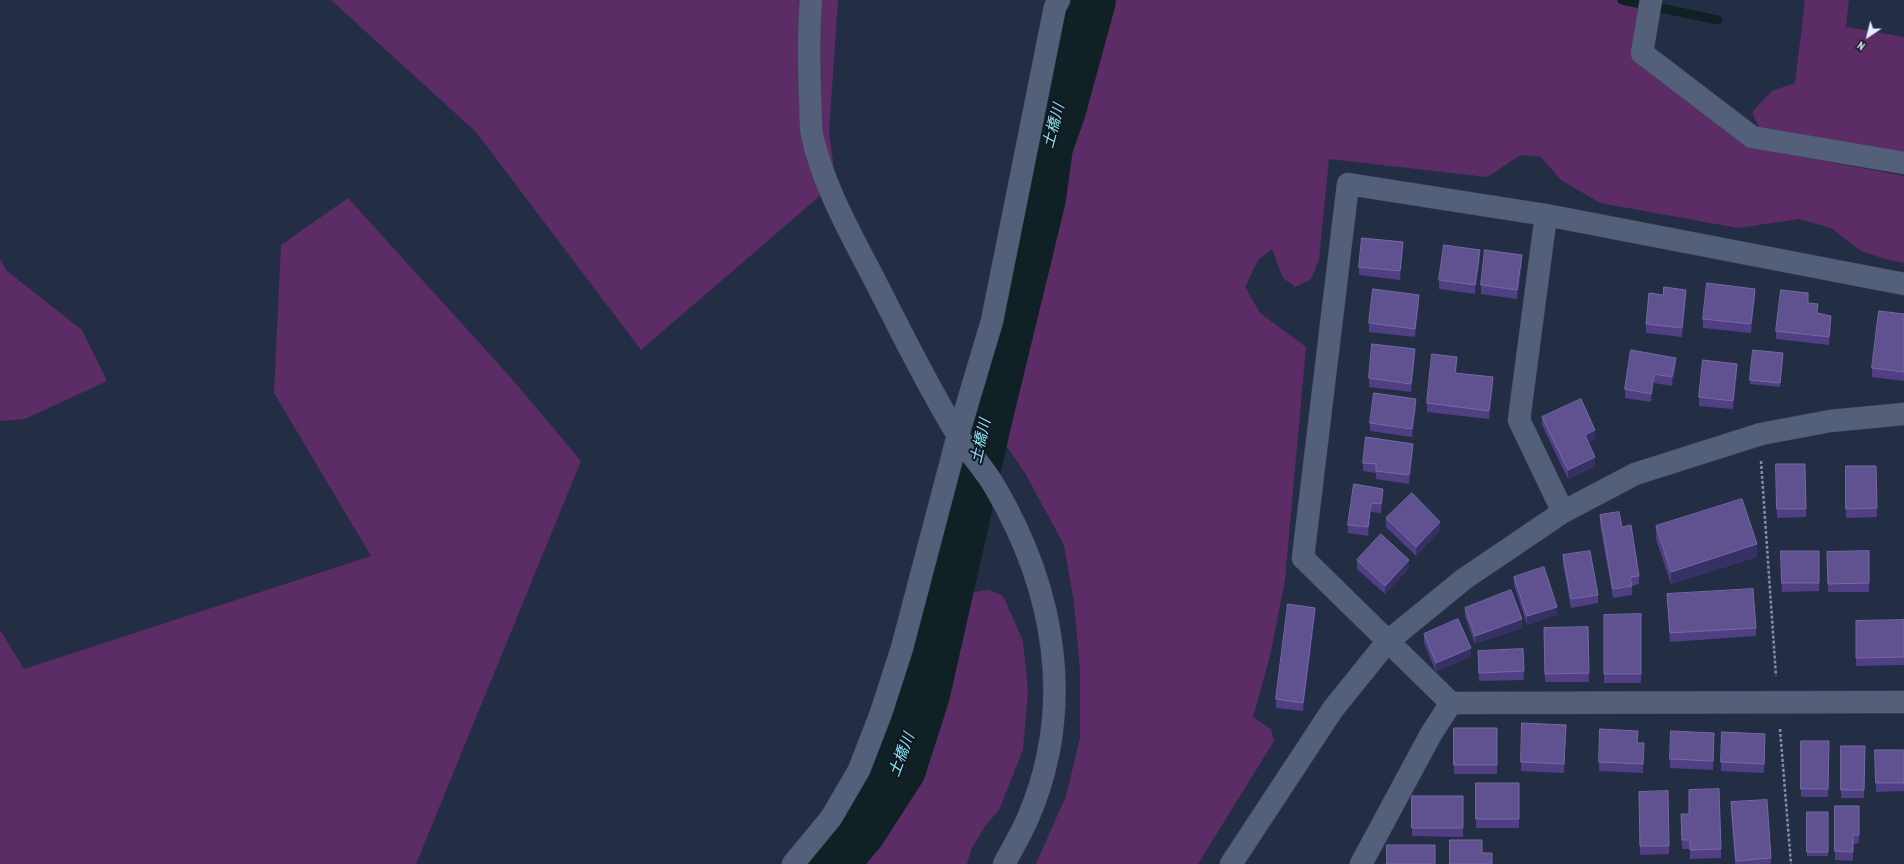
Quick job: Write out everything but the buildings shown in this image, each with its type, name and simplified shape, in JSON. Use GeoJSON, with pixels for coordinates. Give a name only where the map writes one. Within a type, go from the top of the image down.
{"type":"FeatureCollection","features":[{"type":"Feature","properties":{"kind":"street"},"geometry":{"type":"LineString","coordinates":[[811,0],[808,43],[812,133],[823,173],[844,222],[958,435],[994,486],[1024,541],[1044,598],[1054,650],[1055,705],[1046,766],[1028,818],[1004,864]]}},
{"type":"Feature","properties":{"kind":"street"},"geometry":{"type":"LineString","coordinates":[[794,864],[831,818],[859,770],[881,713],[902,648],[958,435],[992,321],[1055,7],[1059,0]]}},
{"type":"Feature","properties":{"kind":"street"},"geometry":{"type":"LineString","coordinates":[[1651,0],[1642,53],[1752,137],[1904,163]]}},
{"type":"Feature","properties":{"kind":"street"},"geometry":{"type":"LineString","coordinates":[[1904,284],[1546,215],[1348,184],[1303,558],[1451,704],[1904,702]]}},
{"type":"Feature","properties":{"kind":"street"},"geometry":{"type":"LineString","coordinates":[[1546,215],[1519,420],[1563,512]]}},
{"type":"Feature","properties":{"kind":"street"},"geometry":{"type":"LineString","coordinates":[[1231,864],[1333,709],[1387,642],[1464,579],[1563,512],[1634,474],[1761,434],[1830,421],[1904,414]]}},
{"type":"Feature","properties":{"kind":"street"},"geometry":{"type":"LineString","coordinates":[[1361,864],[1431,734],[1451,704]]}},
{"type":"Feature","properties":{"kind":"path"},"geometry":{"type":"LineString","coordinates":[[1760,457],[1791,864]]}},
{"type":"Feature","properties":{"kind":"shaded area"},"geometry":{"type":"Polygon","coordinates":[[[331,0],[838,0],[829,132],[836,182],[641,350],[476,132],[331,0]]]}},
{"type":"Feature","properties":{"kind":"shaded area"},"geometry":{"type":"Polygon","coordinates":[[[1101,0],[1639,0],[1632,55],[1754,148],[1904,176],[1904,263],[1885,259],[1861,251],[1831,228],[1799,219],[1738,228],[1600,203],[1561,180],[1541,157],[1521,155],[1487,177],[1329,159],[1319,260],[1311,279],[1295,287],[1283,278],[1272,249],[1258,260],[1245,287],[1260,313],[1306,347],[1285,580],[1270,656],[1253,717],[1271,729],[1274,741],[1198,864],[1036,864],[1066,796],[1080,738],[1080,670],[1074,603],[1064,545],[1025,473],[998,434],[1006,402],[1021,321],[1067,120],[1101,0]]]}},
{"type":"Feature","properties":{"kind":"shaded area"},"geometry":{"type":"Polygon","coordinates":[[[1805,0],[1849,0],[1846,27],[1904,37],[1904,153],[1785,133],[1758,126],[1752,112],[1772,91],[1795,83],[1805,0]]]}},
{"type":"Feature","properties":{"kind":"shaded area"},"geometry":{"type":"Polygon","coordinates":[[[348,198],[512,379],[581,461],[416,864],[0,864],[0,630],[24,669],[371,556],[274,393],[281,245],[348,198]]]}},
{"type":"Feature","properties":{"kind":"shaded area"},"geometry":{"type":"Polygon","coordinates":[[[0,259],[7,271],[82,330],[107,381],[25,419],[0,421],[0,259]]]}},
{"type":"Feature","properties":{"kind":"shaded area"},"geometry":{"type":"Polygon","coordinates":[[[989,590],[1003,596],[1023,641],[1028,691],[1023,750],[999,810],[985,826],[971,850],[967,864],[841,864],[864,839],[909,770],[959,594],[989,590]]]}},
{"type":"Feature","properties":{"kind":"waterway","name":"土橋川"},"geometry":{"type":"LineString","coordinates":[[832,864],[860,831],[900,769],[924,694],[986,420],[1040,198],[1047,147],[1060,110],[1090,0]]}},
{"type":"Feature","properties":{"kind":"waterway"},"geometry":{"type":"LineString","coordinates":[[1622,0],[1718,20]]}}]}
